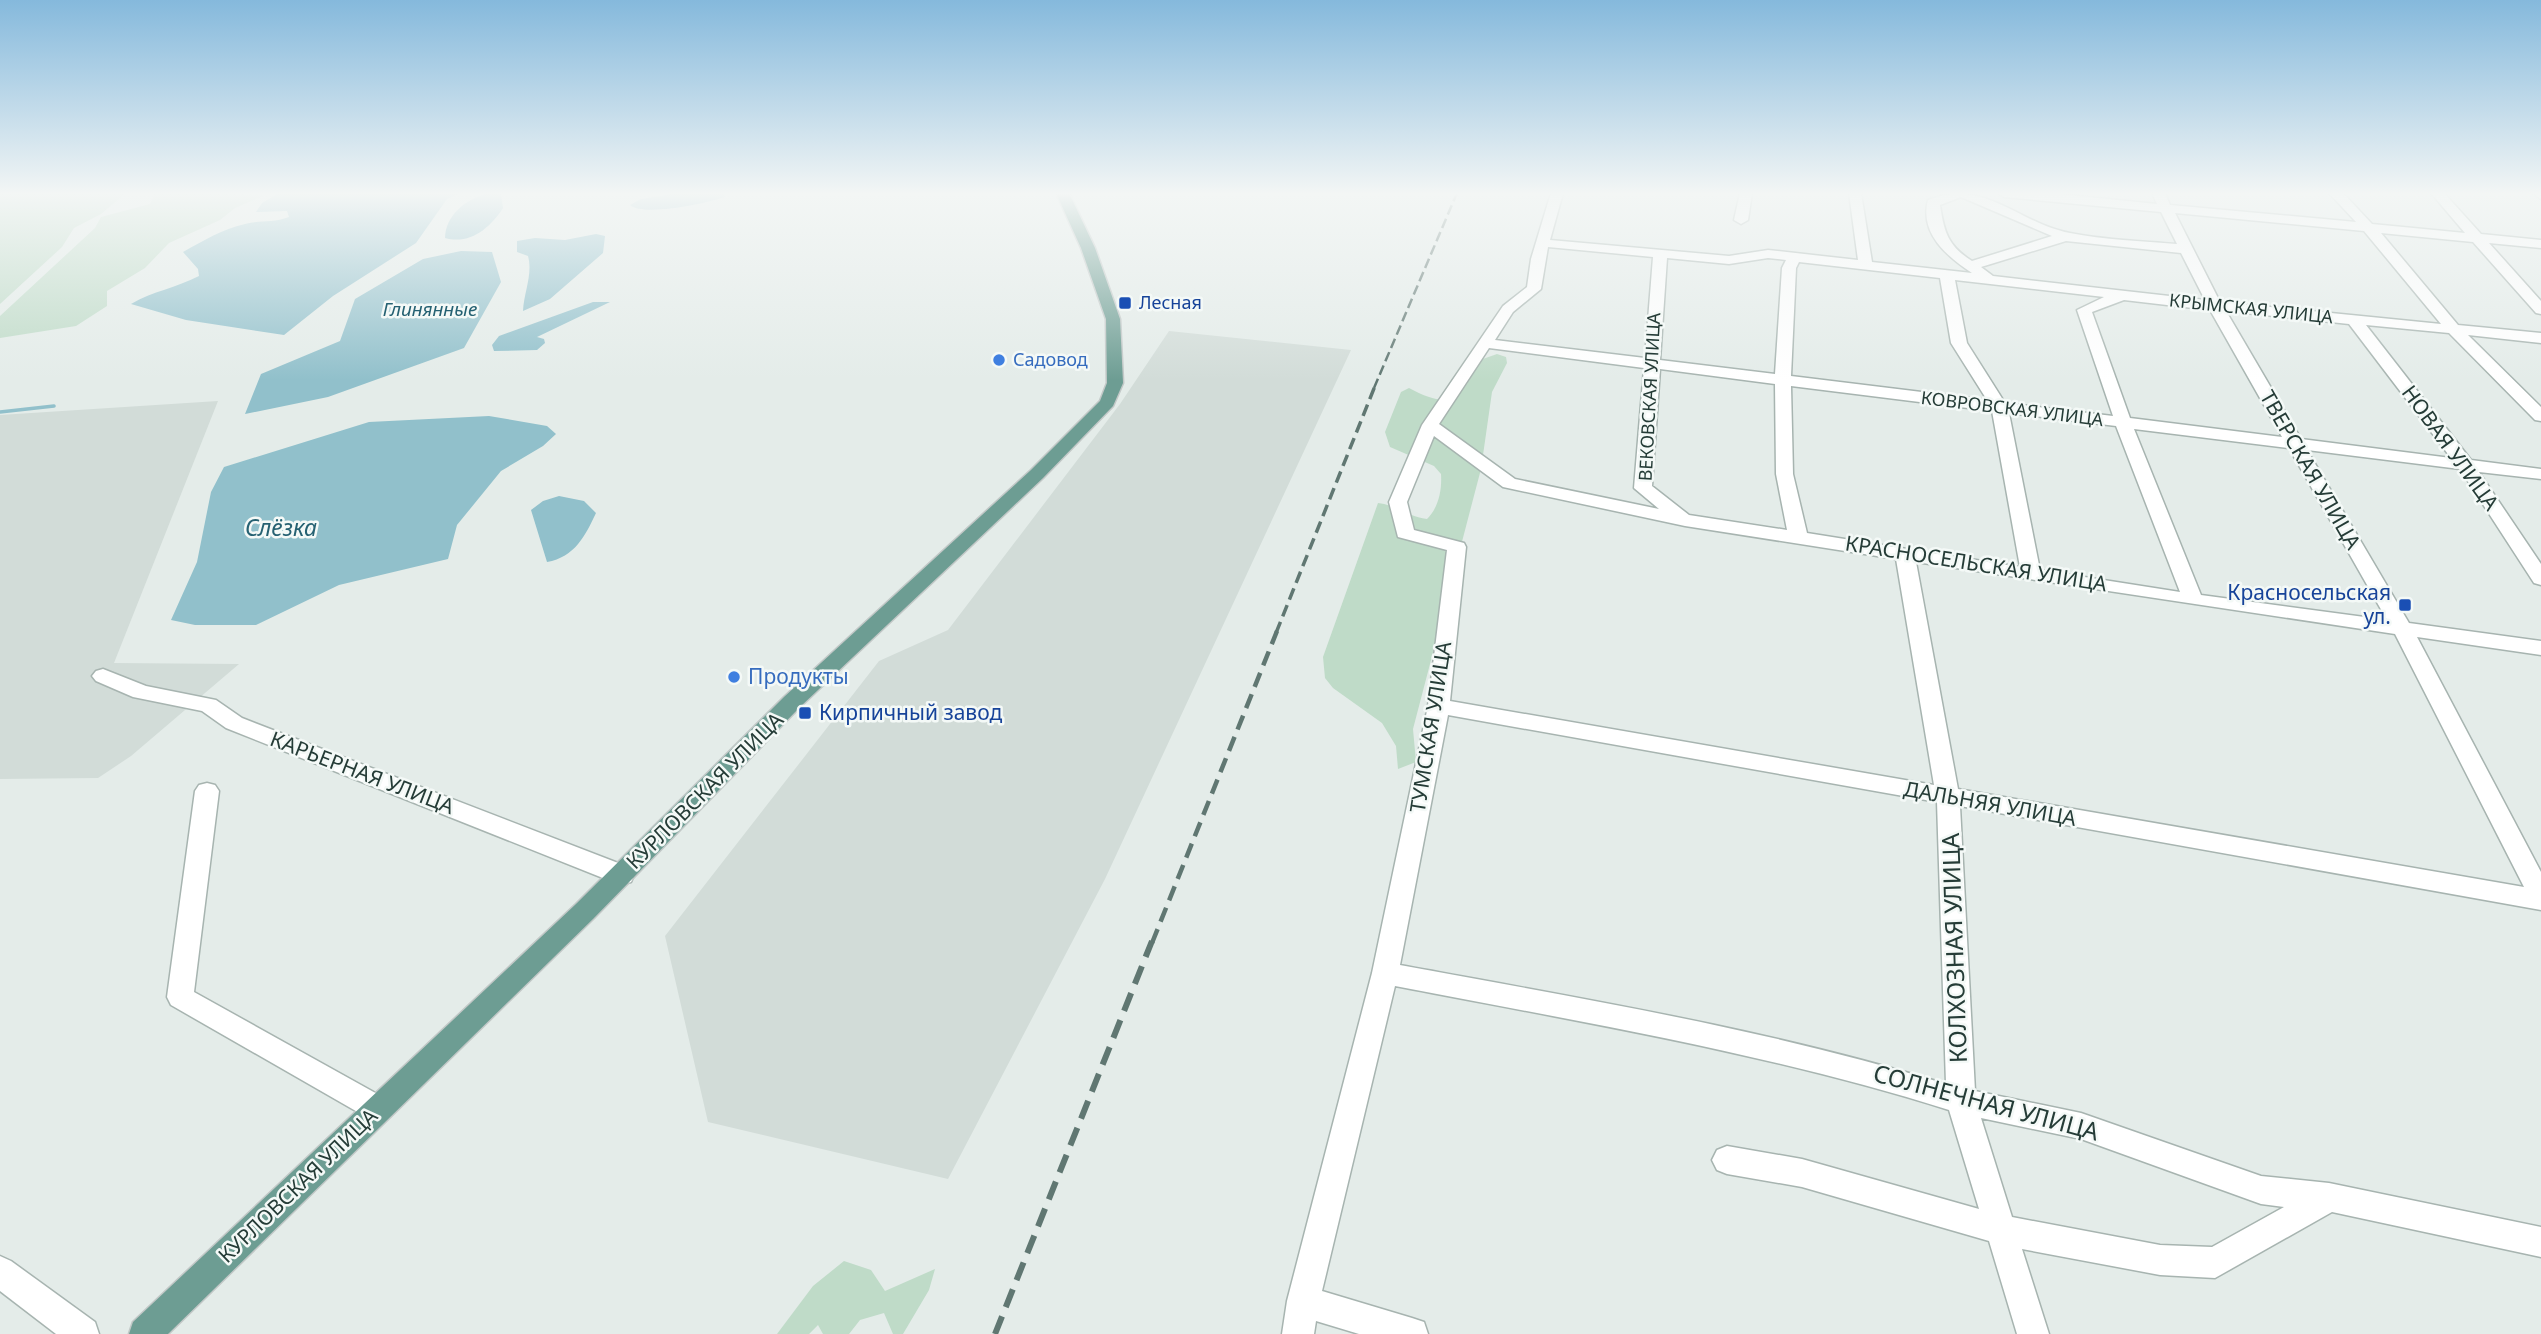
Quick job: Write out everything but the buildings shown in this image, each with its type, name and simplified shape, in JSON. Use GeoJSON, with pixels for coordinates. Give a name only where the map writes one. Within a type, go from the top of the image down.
{"type":"FeatureCollection","features":[{"type":"Feature","properties":{"kind":"main road","name":"КУРЛОВСКАЯ УЛИЦА"},"geometry":{"type":"LineString","coordinates":[[145,1334],[622,875],[792,702],[1037,474],[1107,402],[1115,383],[1113,320],[1091,255]]}},
{"type":"Feature","properties":{"kind":"street","name":"ТУМСКАЯ УЛИЦА"},"geometry":{"type":"LineString","coordinates":[[1298,1334],[1303,1301],[1385,973],[1439,706],[1457,547],[1405,533],[1398,502],[1430,425],[1508,309],[1534,289],[1541,255]]}},
{"type":"Feature","properties":{"kind":"street","name":"ВЕКОВСКАЯ УЛИЦА"},"geometry":{"type":"LineString","coordinates":[[1660,255],[1654,304],[1654,363],[1643,488],[1685,520]]}},
{"type":"Feature","properties":{"kind":"street","name":"КРЫМСКАЯ УЛИЦА"},"geometry":{"type":"LineString","coordinates":[[1663,255],[1729,260],[1760,255]]}},
{"type":"Feature","properties":{"kind":"street","name":"КРЫМСКАЯ УЛИЦА"},"geometry":{"type":"LineString","coordinates":[[1779,255],[2215,306],[2541,338]]}},
{"type":"Feature","properties":{"kind":"street"},"geometry":{"type":"LineString","coordinates":[[1864,255],[1866,266]]}},
{"type":"Feature","properties":{"kind":"street"},"geometry":{"type":"LineString","coordinates":[[1957,255],[1973,265],[1989,280]]}},
{"type":"Feature","properties":{"kind":"street"},"geometry":{"type":"LineString","coordinates":[[1973,265],[2005,255]]}},
{"type":"Feature","properties":{"kind":"street","name":"ТВЕРСКАЯ УЛИЦА"},"geometry":{"type":"LineString","coordinates":[[2189,255],[2215,306],[2403,630],[2541,898]]}},
{"type":"Feature","properties":{"kind":"street"},"geometry":{"type":"LineString","coordinates":[[2391,255],[2453,329],[2541,416]]}},
{"type":"Feature","properties":{"kind":"street"},"geometry":{"type":"LineString","coordinates":[[2490,255],[2541,310]]}},
{"type":"Feature","properties":{"kind":"street"},"geometry":{"type":"LineString","coordinates":[[1795,257],[1789,268],[1783,440],[1789,512],[1798,536]]}},
{"type":"Feature","properties":{"kind":"street"},"geometry":{"type":"LineString","coordinates":[[1947,276],[1959,343],[2000,408],[2031,572]]}},
{"type":"Feature","properties":{"kind":"street"},"geometry":{"type":"LineString","coordinates":[[2124,295],[2084,310],[2123,422],[2193,600]]}},
{"type":"Feature","properties":{"kind":"street","name":"НОВАЯ УЛИЦА"},"geometry":{"type":"LineString","coordinates":[[2355,321],[2465,464],[2541,579]]}},
{"type":"Feature","properties":{"kind":"street","name":"КОВРОВСКАЯ УЛИЦА"},"geometry":{"type":"LineString","coordinates":[[1483,343],[2541,474]]}},
{"type":"Feature","properties":{"kind":"street","name":"КРАСНОСЕЛЬСКАЯ УЛИЦА"},"geometry":{"type":"LineString","coordinates":[[1430,425],[1508,483],[1685,520],[2031,572],[2193,600],[2541,649]]}},
{"type":"Feature","properties":{"kind":"street","name":"КОЛХОЗНАЯ УЛИЦА"},"geometry":{"type":"LineString","coordinates":[[1905,554],[1948,796],[1961,1101],[2033,1334]]}},
{"type":"Feature","properties":{"kind":"street","name":"КАРЬЕРНАЯ УЛИЦА"},"geometry":{"type":"LineString","coordinates":[[103,676],[141,692],[208,705],[234,723],[622,875]]}},
{"type":"Feature","properties":{"kind":"street","name":"ДАЛЬНЯЯ УЛИЦА"},"geometry":{"type":"LineString","coordinates":[[1439,706],[2541,898]]}},
{"type":"Feature","properties":{"kind":"street"},"geometry":{"type":"LineString","coordinates":[[207,791],[180,997],[378,1109]]}},
{"type":"Feature","properties":{"kind":"street","name":"СОЛНЕЧНАЯ УЛИЦА"},"geometry":{"type":"LineString","coordinates":[[1385,973],[1854,1068],[1961,1101],[2081,1126],[2261,1190],[2329,1197],[2541,1242]]}},
{"type":"Feature","properties":{"kind":"street"},"geometry":{"type":"LineString","coordinates":[[1727,1160],[1802,1173],[2001,1230],[2160,1260],[2215,1264],[2329,1197]]}},
{"type":"Feature","properties":{"kind":"street"},"geometry":{"type":"LineString","coordinates":[[0,1272],[83,1334]]}},
{"type":"Feature","properties":{"kind":"street"},"geometry":{"type":"LineString","coordinates":[[1303,1301],[1412,1334]]}},
{"type":"Feature","properties":{"kind":"shaded area"},"geometry":{"type":"Polygon","coordinates":[[[1169,331],[1351,350],[1105,879],[948,1179],[708,1122],[665,936],[879,661],[948,630],[1120,404],[1169,331]]]}},
{"type":"Feature","properties":{"kind":"shaded area"},"geometry":{"type":"Polygon","coordinates":[[[218,401],[114,663],[239,664],[131,756],[98,778],[0,779],[0,415],[218,401]]]}},
{"type":"Feature","properties":{"kind":"green space"},"geometry":{"type":"Polygon","coordinates":[[[0,255],[53,255],[0,304],[0,255]]]}},
{"type":"Feature","properties":{"kind":"green space"},"geometry":{"type":"Polygon","coordinates":[[[66,255],[157,255],[145,268],[107,291],[107,306],[76,326],[0,338],[0,316],[66,255]]]}},
{"type":"Feature","properties":{"kind":"green space"},"geometry":{"type":"Polygon","coordinates":[[[1497,354],[1506,357],[1507,363],[1492,392],[1481,469],[1413,729],[1416,762],[1398,769],[1396,746],[1382,723],[1333,688],[1325,678],[1323,657],[1378,503],[1427,519],[1439,498],[1441,474],[1434,466],[1390,447],[1385,432],[1401,392],[1409,388],[1436,399],[1453,397],[1467,384],[1480,360],[1497,354]]]}},
{"type":"Feature","properties":{"kind":"green space"},"geometry":{"type":"Polygon","coordinates":[[[844,1261],[871,1270],[885,1291],[935,1269],[929,1290],[903,1334],[893,1334],[884,1313],[860,1320],[849,1334],[823,1334],[818,1325],[809,1334],[777,1334],[813,1286],[844,1261]]]}},
{"type":"Feature","properties":{"kind":"water"},"geometry":{"type":"Polygon","coordinates":[[[186,255],[397,255],[333,296],[284,335],[186,320],[131,304],[199,276],[198,269],[186,255]]]}},
{"type":"Feature","properties":{"kind":"water","name":"Глинянные"},"geometry":{"type":"Polygon","coordinates":[[[441,255],[493,255],[501,282],[464,348],[328,397],[245,414],[261,374],[340,341],[355,299],[423,259],[441,255]]]}},
{"type":"Feature","properties":{"kind":"water"},"geometry":{"type":"Polygon","coordinates":[[[526,255],[600,255],[550,299],[523,311],[529,276],[526,255]]]}},
{"type":"Feature","properties":{"kind":"water"},"geometry":{"type":"Polygon","coordinates":[[[593,302],[610,302],[537,337],[544,339],[545,343],[537,350],[494,351],[492,345],[499,336],[593,302]]]}},
{"type":"Feature","properties":{"kind":"water","name":"Слёзка"},"geometry":{"type":"Polygon","coordinates":[[[489,416],[547,426],[556,434],[543,446],[501,471],[457,525],[448,559],[339,585],[256,625],[195,625],[171,620],[197,562],[211,492],[224,467],[369,422],[489,416]]]}},
{"type":"Feature","properties":{"kind":"water"},"geometry":{"type":"Polygon","coordinates":[[[559,496],[584,501],[596,513],[583,537],[572,550],[547,562],[531,510],[543,501],[559,496]]]}},
{"type":"Feature","properties":{"kind":"waterway"},"geometry":{"type":"LineString","coordinates":[[0,412],[54,406]]}},
{"type":"Feature","properties":{"kind":"railway"},"geometry":{"type":"LineString","coordinates":[[1374,388],[1431,255]]}},
{"type":"Feature","properties":{"kind":"railway"},"geometry":{"type":"LineString","coordinates":[[1276,633],[1375,386]]}},
{"type":"Feature","properties":{"kind":"railway"},"geometry":{"type":"LineString","coordinates":[[1152,943],[1277,631]]}},
{"type":"Feature","properties":{"kind":"railway"},"geometry":{"type":"LineString","coordinates":[[995,1334],[1152,941]]}},
{"type":"Feature","properties":{"kind":"place","name":"Лесная"},"geometry":{"type":"Point","coordinates":[1125,303]}},
{"type":"Feature","properties":{"kind":"place","name":"Садовод"},"geometry":{"type":"Point","coordinates":[999,360]}},
{"type":"Feature","properties":{"kind":"place","name":"Красносельская ул."},"geometry":{"type":"Point","coordinates":[2405,605]}},
{"type":"Feature","properties":{"kind":"place","name":"Продукты"},"geometry":{"type":"Point","coordinates":[734,677]}},
{"type":"Feature","properties":{"kind":"place","name":"Кирпичный завод"},"geometry":{"type":"Point","coordinates":[805,713]}}]}
